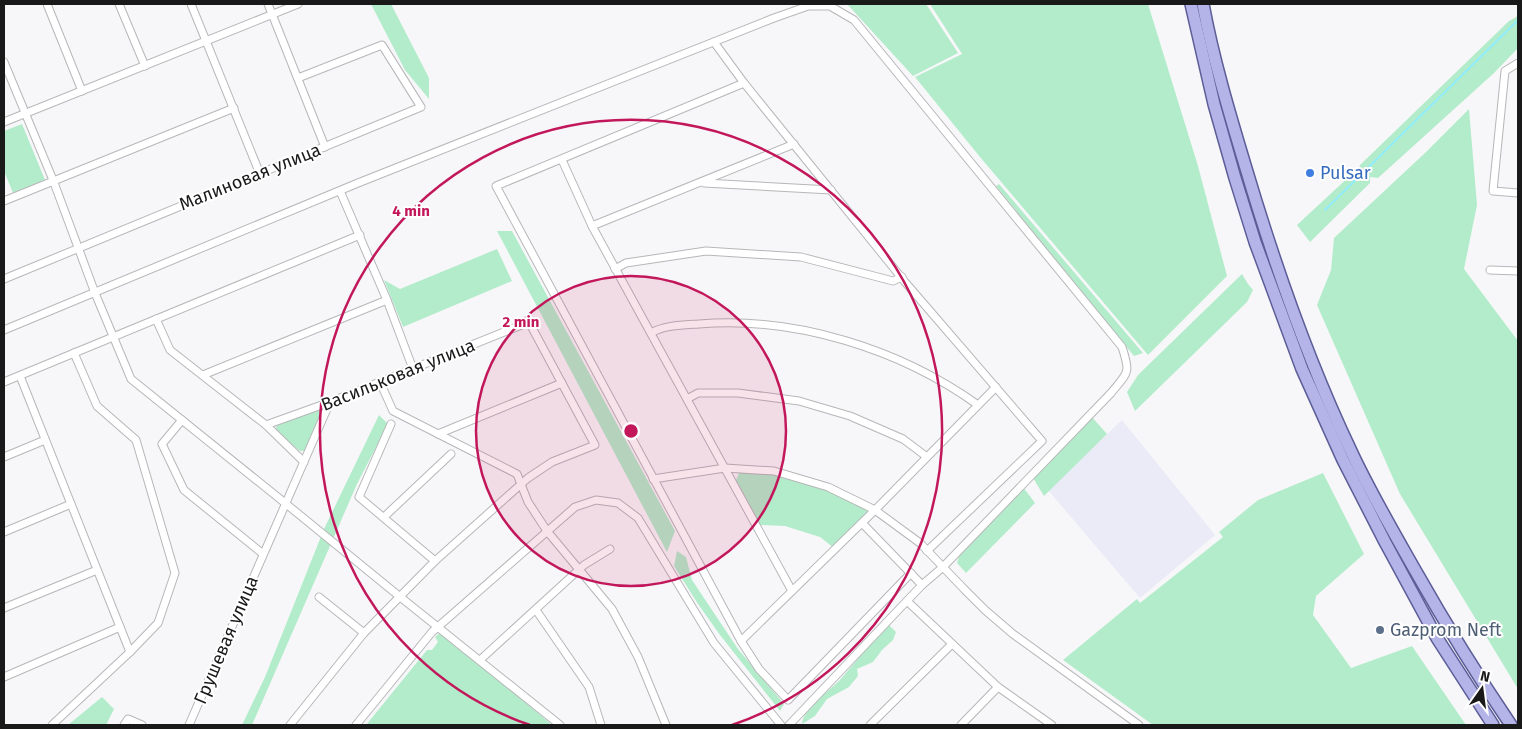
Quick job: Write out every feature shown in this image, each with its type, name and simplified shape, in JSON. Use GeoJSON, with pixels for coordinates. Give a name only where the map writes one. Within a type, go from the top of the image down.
{"type":"FeatureCollection","features":[{"type":"Feature","properties":{"kind":"main road"},"geometry":{"type":"LineString","coordinates":[[1191,4],[1214,104],[1235,178],[1255,242],[1302,369],[1343,460],[1385,542],[1437,638],[1493,725]]}},
{"type":"Feature","properties":{"kind":"main road"},"geometry":{"type":"LineString","coordinates":[[1203,4],[1225,99],[1289,304],[1312,365],[1351,452],[1394,534],[1441,614],[1511,725]]}},
{"type":"Feature","properties":{"kind":"main road"},"geometry":{"type":"LineString","coordinates":[[1235,178],[1248,175]]}},
{"type":"Feature","properties":{"kind":"street"},"geometry":{"type":"LineString","coordinates":[[47,4],[82,91]]}},
{"type":"Feature","properties":{"kind":"street"},"geometry":{"type":"LineString","coordinates":[[119,4],[145,66]]}},
{"type":"Feature","properties":{"kind":"street"},"geometry":{"type":"LineString","coordinates":[[191,4],[260,174]]}},
{"type":"Feature","properties":{"kind":"street"},"geometry":{"type":"LineString","coordinates":[[268,4],[325,147]]}},
{"type":"Feature","properties":{"kind":"street"},"geometry":{"type":"LineString","coordinates":[[4,122],[298,4]]}},
{"type":"Feature","properties":{"kind":"street"},"geometry":{"type":"LineString","coordinates":[[4,330],[340,191],[774,18],[808,6],[830,6],[854,20],[1122,346],[1127,362],[1127,373],[1114,390],[943,567],[922,585],[789,725]]}},
{"type":"Feature","properties":{"kind":"street"},"geometry":{"type":"LineString","coordinates":[[714,42],[744,83],[902,277],[1042,441],[927,551]]}},
{"type":"Feature","properties":{"kind":"street","name":"Малиновая улица"},"geometry":{"type":"LineString","coordinates":[[4,278],[421,107],[382,45],[298,78]]}},
{"type":"Feature","properties":{"kind":"street"},"geometry":{"type":"LineString","coordinates":[[4,62],[132,379],[560,725]]}},
{"type":"Feature","properties":{"kind":"street"},"geometry":{"type":"LineString","coordinates":[[1518,63],[1505,71],[1493,191],[1518,193]]}},
{"type":"Feature","properties":{"kind":"street"},"geometry":{"type":"LineString","coordinates":[[744,83],[496,186],[741,641],[759,669],[788,700],[911,574]]}},
{"type":"Feature","properties":{"kind":"street"},"geometry":{"type":"LineString","coordinates":[[4,201],[234,108]]}},
{"type":"Feature","properties":{"kind":"street"},"geometry":{"type":"LineString","coordinates":[[592,226],[794,144]]}},
{"type":"Feature","properties":{"kind":"street"},"geometry":{"type":"LineString","coordinates":[[562,160],[592,226],[792,591]]}},
{"type":"Feature","properties":{"kind":"street"},"geometry":{"type":"LineString","coordinates":[[701,183],[831,190]]}},
{"type":"Feature","properties":{"kind":"street"},"geometry":{"type":"LineString","coordinates":[[340,191],[387,300],[413,369]]}},
{"type":"Feature","properties":{"kind":"street"},"geometry":{"type":"LineString","coordinates":[[4,382],[360,235]]}},
{"type":"Feature","properties":{"kind":"street"},"geometry":{"type":"LineString","coordinates":[[615,269],[626,263],[706,251],[801,257],[893,281],[902,277]]}},
{"type":"Feature","properties":{"kind":"street"},"geometry":{"type":"LineString","coordinates":[[1490,270],[1518,272]]}},
{"type":"Feature","properties":{"kind":"street"},"geometry":{"type":"LineString","coordinates":[[203,376],[387,300]]}},
{"type":"Feature","properties":{"kind":"street"},"geometry":{"type":"LineString","coordinates":[[156,319],[170,350],[266,425],[304,462]]}},
{"type":"Feature","properties":{"kind":"street","name":"Васильковая улица"},"geometry":{"type":"LineString","coordinates":[[266,425],[330,402],[529,322],[562,383]]}},
{"type":"Feature","properties":{"kind":"street"},"geometry":{"type":"LineString","coordinates":[[651,333],[657,329],[673,326],[718,322],[787,327],[853,342],[900,361],[959,392],[978,405]]}},
{"type":"Feature","properties":{"kind":"street"},"geometry":{"type":"LineString","coordinates":[[52,725],[158,623],[175,573],[136,440],[97,406],[74,353]]}},
{"type":"Feature","properties":{"kind":"street"},"geometry":{"type":"LineString","coordinates":[[20,376],[130,652]]}},
{"type":"Feature","properties":{"kind":"street"},"geometry":{"type":"LineString","coordinates":[[380,382],[393,411],[516,474],[522,484],[528,502],[548,531],[612,609],[638,657],[666,725]]}},
{"type":"Feature","properties":{"kind":"street"},"geometry":{"type":"LineString","coordinates":[[290,725],[364,633],[435,561],[528,478],[552,462],[595,445],[562,383],[438,434]]}},
{"type":"Feature","properties":{"kind":"street"},"geometry":{"type":"LineString","coordinates":[[741,641],[862,523],[996,387]]}},
{"type":"Feature","properties":{"kind":"street"},"geometry":{"type":"LineString","coordinates":[[687,399],[698,393],[738,393],[799,401],[850,416],[903,439],[927,457]]}},
{"type":"Feature","properties":{"kind":"street","name":"Грушевая улица"},"geometry":{"type":"LineString","coordinates":[[189,725],[330,402]]}},
{"type":"Feature","properties":{"kind":"street","name":"Грушевая улица"},"geometry":{"type":"LineString","coordinates":[[182,420],[162,444],[184,490],[263,554]]}},
{"type":"Feature","properties":{"kind":"street"},"geometry":{"type":"LineString","coordinates":[[392,424],[359,497],[435,561]]}},
{"type":"Feature","properties":{"kind":"street"},"geometry":{"type":"LineString","coordinates":[[4,457],[45,440]]}},
{"type":"Feature","properties":{"kind":"street"},"geometry":{"type":"LineString","coordinates":[[384,517],[451,454]]}},
{"type":"Feature","properties":{"kind":"street"},"geometry":{"type":"LineString","coordinates":[[653,479],[725,468],[774,471],[828,486],[875,510],[920,542],[985,610],[1013,634],[1139,725]]}},
{"type":"Feature","properties":{"kind":"street"},"geometry":{"type":"LineString","coordinates":[[356,725],[438,626],[576,507],[596,500],[618,503],[638,518],[714,643],[781,725]]}},
{"type":"Feature","properties":{"kind":"street"},"geometry":{"type":"LineString","coordinates":[[4,532],[71,504]]}},
{"type":"Feature","properties":{"kind":"street"},"geometry":{"type":"LineString","coordinates":[[862,523],[922,585]]}},
{"type":"Feature","properties":{"kind":"street"},"geometry":{"type":"LineString","coordinates":[[480,660],[584,565],[610,549]]}},
{"type":"Feature","properties":{"kind":"street"},"geometry":{"type":"LineString","coordinates":[[4,608],[97,570]]}},
{"type":"Feature","properties":{"kind":"street"},"geometry":{"type":"LineString","coordinates":[[319,597],[364,633]]}},
{"type":"Feature","properties":{"kind":"street"},"geometry":{"type":"LineString","coordinates":[[907,601],[998,687],[1052,725]]}},
{"type":"Feature","properties":{"kind":"street"},"geometry":{"type":"LineString","coordinates":[[536,610],[589,687],[601,725]]}},
{"type":"Feature","properties":{"kind":"street"},"geometry":{"type":"LineString","coordinates":[[4,677],[120,627]]}},
{"type":"Feature","properties":{"kind":"street"},"geometry":{"type":"LineString","coordinates":[[870,725],[952,644]]}},
{"type":"Feature","properties":{"kind":"street"},"geometry":{"type":"LineString","coordinates":[[961,725],[998,687]]}},
{"type":"Feature","properties":{"kind":"street"},"geometry":{"type":"LineString","coordinates":[[124,725],[128,719],[142,725]]}},
{"type":"Feature","properties":{"kind":"shaded area"},"geometry":{"type":"Polygon","coordinates":[[[1122,420],[1215,535],[1140,598],[1048,490],[1122,420]]]}},
{"type":"Feature","properties":{"kind":"green space"},"geometry":{"type":"Polygon","coordinates":[[[371,4],[391,4],[429,78],[429,99],[405,70],[371,4]]]}},
{"type":"Feature","properties":{"kind":"green space"},"geometry":{"type":"Polygon","coordinates":[[[847,4],[926,4],[958,53],[913,76],[847,4]]]}},
{"type":"Feature","properties":{"kind":"green space"},"geometry":{"type":"Polygon","coordinates":[[[930,4],[1148,4],[1198,166],[1227,276],[1148,355],[980,157],[915,77],[962,54],[930,4]]]}},
{"type":"Feature","properties":{"kind":"green space"},"geometry":{"type":"Polygon","coordinates":[[[1518,16],[1518,48],[1494,73],[1378,178],[1370,177],[1370,183],[1310,242],[1297,225],[1353,173],[1358,174],[1360,165],[1509,21],[1518,16]]]}},
{"type":"Feature","properties":{"kind":"green space"},"geometry":{"type":"Polygon","coordinates":[[[1469,109],[1477,205],[1464,269],[1518,341],[1518,689],[1400,494],[1317,305],[1331,270],[1334,238],[1469,109]]]}},
{"type":"Feature","properties":{"kind":"green space"},"geometry":{"type":"Polygon","coordinates":[[[22,124],[45,180],[13,193],[4,171],[4,131],[22,124]]]}},
{"type":"Feature","properties":{"kind":"green space"},"geometry":{"type":"Polygon","coordinates":[[[999,184],[1143,353],[1134,356],[996,186],[999,184]]]}},
{"type":"Feature","properties":{"kind":"green space"},"geometry":{"type":"Polygon","coordinates":[[[497,231],[512,231],[675,531],[667,552],[497,231]]]}},
{"type":"Feature","properties":{"kind":"green space"},"geometry":{"type":"Polygon","coordinates":[[[497,249],[512,281],[403,327],[384,280],[400,289],[497,249]]]}},
{"type":"Feature","properties":{"kind":"green space"},"geometry":{"type":"Polygon","coordinates":[[[1242,274],[1253,290],[1247,302],[1135,411],[1127,392],[1138,375],[1242,274]]]}},
{"type":"Feature","properties":{"kind":"green space"},"geometry":{"type":"Polygon","coordinates":[[[315,409],[320,410],[322,415],[305,451],[300,451],[277,432],[276,427],[279,423],[315,409]]]}},
{"type":"Feature","properties":{"kind":"green space"},"geometry":{"type":"Polygon","coordinates":[[[379,415],[388,424],[357,484],[252,725],[242,725],[265,677],[324,529],[379,415]]]}},
{"type":"Feature","properties":{"kind":"green space"},"geometry":{"type":"Polygon","coordinates":[[[1090,415],[1107,434],[1044,496],[1033,478],[1090,415]]]}},
{"type":"Feature","properties":{"kind":"green space"},"geometry":{"type":"Polygon","coordinates":[[[740,471],[767,473],[812,483],[865,507],[868,514],[834,548],[820,537],[785,526],[760,525],[736,480],[740,471]]]}},
{"type":"Feature","properties":{"kind":"green space"},"geometry":{"type":"Polygon","coordinates":[[[1323,473],[1364,554],[1316,596],[1313,615],[1351,668],[1412,646],[1466,725],[1153,725],[1063,660],[1137,599],[1140,603],[1223,537],[1219,532],[1258,500],[1323,473]]]}},
{"type":"Feature","properties":{"kind":"green space"},"geometry":{"type":"Polygon","coordinates":[[[1023,487],[1035,503],[966,573],[957,563],[962,547],[1023,487]]]}},
{"type":"Feature","properties":{"kind":"green space"},"geometry":{"type":"Polygon","coordinates":[[[677,551],[686,557],[692,580],[738,649],[784,704],[780,711],[698,604],[674,566],[677,551]]]}},
{"type":"Feature","properties":{"kind":"green space"},"geometry":{"type":"Polygon","coordinates":[[[887,623],[896,632],[893,640],[873,662],[857,669],[858,676],[849,687],[827,699],[815,716],[802,724],[807,712],[817,700],[839,681],[887,623]]]}},
{"type":"Feature","properties":{"kind":"green space"},"geometry":{"type":"Polygon","coordinates":[[[440,633],[552,725],[366,725],[427,650],[432,650],[438,642],[435,637],[440,633]]]}},
{"type":"Feature","properties":{"kind":"green space"},"geometry":{"type":"Polygon","coordinates":[[[102,697],[114,709],[106,725],[68,725],[102,697]]]}},
{"type":"Feature","properties":{"kind":"waterway"},"geometry":{"type":"LineString","coordinates":[[1325,210],[1518,20]]}},
{"type":"Feature","properties":{"kind":"place","name":"Pulsar"},"geometry":{"type":"Point","coordinates":[1310,173]}},
{"type":"Feature","properties":{"kind":"place","name":"Gazprom Neft"},"geometry":{"type":"Point","coordinates":[1380,630]}}]}
